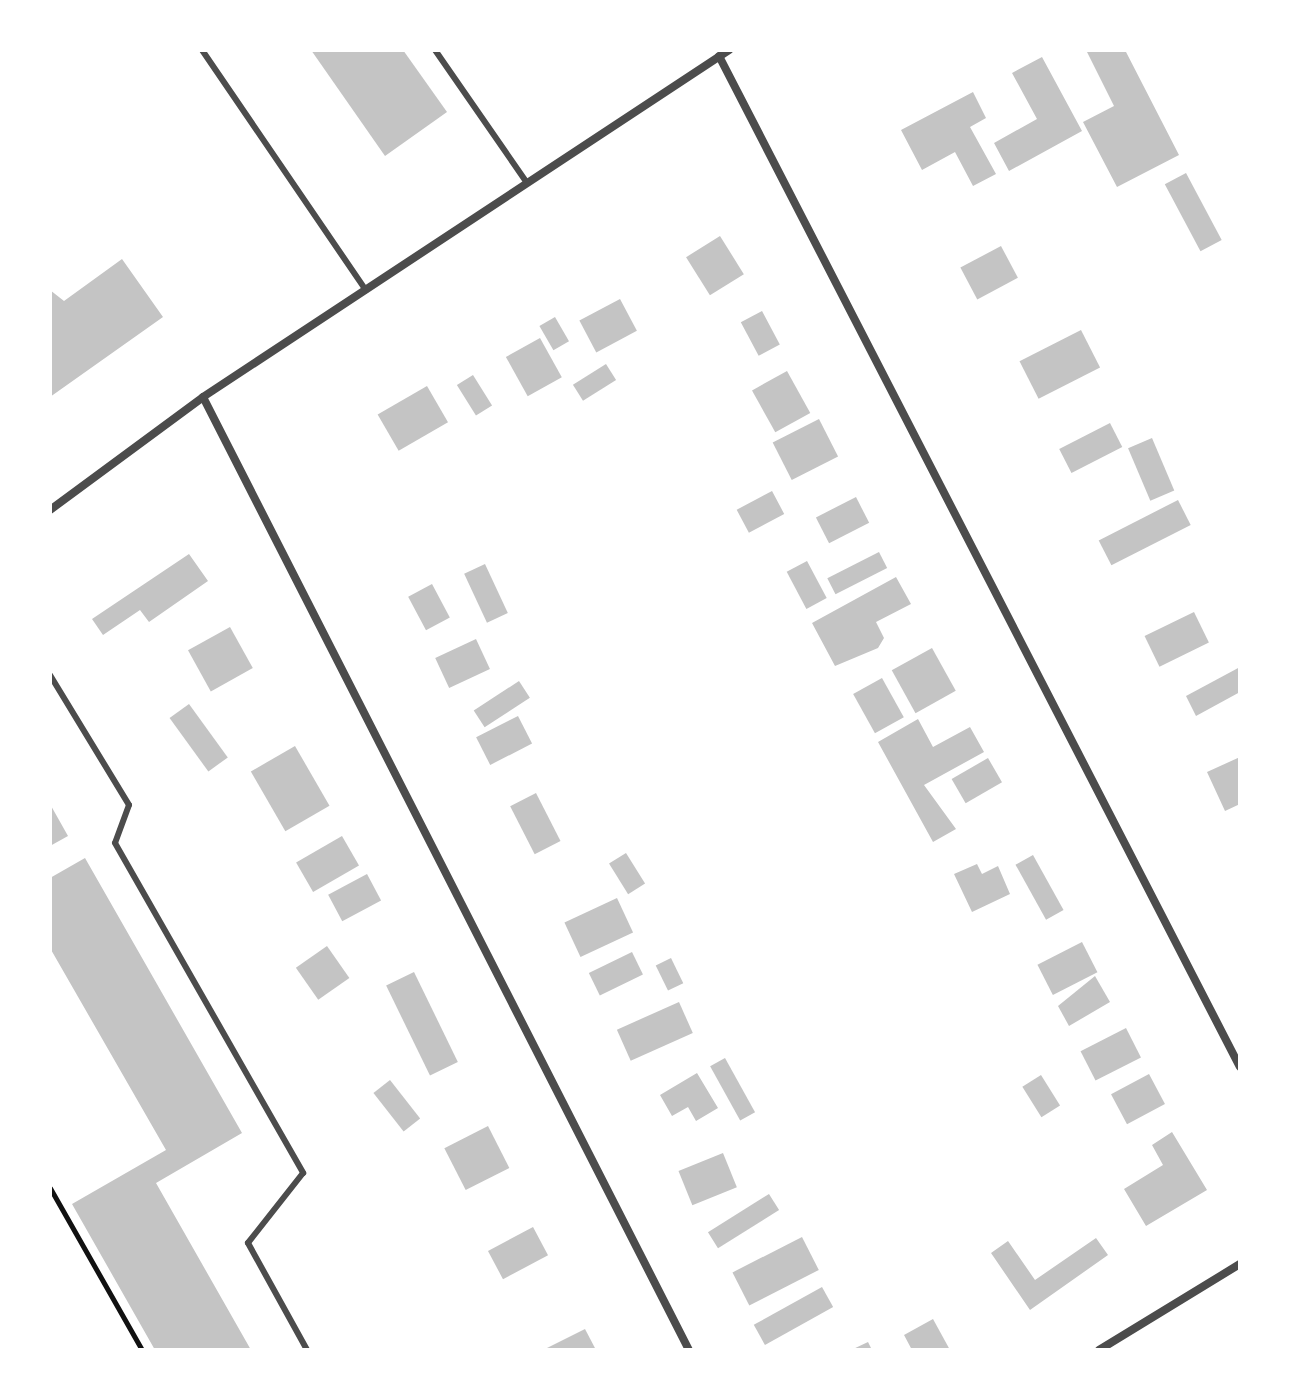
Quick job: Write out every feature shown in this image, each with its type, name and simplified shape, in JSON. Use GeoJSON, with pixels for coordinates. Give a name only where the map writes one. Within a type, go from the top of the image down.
{"type":"FeatureCollection","features":[{"type":"Feature","properties":{"kind":"street"},"geometry":{"type":"LineString","coordinates":[[50,510],[203,397],[729,50]]}},
{"type":"Feature","properties":{"kind":"street"},"geometry":{"type":"LineString","coordinates":[[719,56],[1240,1067]]}},
{"type":"Feature","properties":{"kind":"street"},"geometry":{"type":"LineString","coordinates":[[203,397],[689,1350]]}},
{"type":"Feature","properties":{"kind":"street"},"geometry":{"type":"LineString","coordinates":[[1099,1350],[1240,1264]]}},
{"type":"Feature","properties":{"kind":"lane"},"geometry":{"type":"LineString","coordinates":[[202,50],[366,290]]}},
{"type":"Feature","properties":{"kind":"lane"},"geometry":{"type":"LineString","coordinates":[[435,50],[527,183]]}},
{"type":"Feature","properties":{"kind":"lane"},"geometry":{"type":"LineString","coordinates":[[50,675],[129,805],[115,843],[303,1173],[248,1243],[307,1350]]}},
{"type":"Feature","properties":{"kind":"path"},"geometry":{"type":"LineString","coordinates":[[50,1188],[142,1350]]}},
{"type":"Feature","properties":{"kind":"building"},"geometry":{"type":"Polygon","coordinates":[[[311,50],[403,50],[447,112],[385,156],[311,50]]]}},
{"type":"Feature","properties":{"kind":"building"},"geometry":{"type":"Polygon","coordinates":[[[1086,50],[1125,50],[1179,155],[1117,187],[1083,122],[1114,106],[1086,50]]]}},
{"type":"Feature","properties":{"kind":"building"},"geometry":{"type":"Polygon","coordinates":[[[1042,57],[1082,131],[1009,171],[994,143],[1037,119],[1012,73],[1042,57]]]}},
{"type":"Feature","properties":{"kind":"building"},"geometry":{"type":"Polygon","coordinates":[[[973,92],[986,118],[970,127],[996,174],[973,186],[955,152],[922,170],[901,130],[973,92]]]}},
{"type":"Feature","properties":{"kind":"building"},"geometry":{"type":"Polygon","coordinates":[[[1186,173],[1222,240],[1200,251],[1165,184],[1186,173]]]}},
{"type":"Feature","properties":{"kind":"building"},"geometry":{"type":"Polygon","coordinates":[[[720,236],[744,274],[710,295],[686,257],[720,236]]]}},
{"type":"Feature","properties":{"kind":"building"},"geometry":{"type":"Polygon","coordinates":[[[1001,246],[1018,278],[977,299],[960,268],[1001,246]]]}},
{"type":"Feature","properties":{"kind":"building"},"geometry":{"type":"Polygon","coordinates":[[[122,259],[163,317],[50,397],[50,290],[64,301],[122,259]]]}},
{"type":"Feature","properties":{"kind":"building"},"geometry":{"type":"Polygon","coordinates":[[[620,299],[637,331],[596,352],[579,321],[620,299]]]}},
{"type":"Feature","properties":{"kind":"building"},"geometry":{"type":"Polygon","coordinates":[[[762,311],[780,345],[759,356],[741,322],[762,311]]]}},
{"type":"Feature","properties":{"kind":"building"},"geometry":{"type":"Polygon","coordinates":[[[555,317],[569,341],[553,350],[539,326],[555,317]]]}},
{"type":"Feature","properties":{"kind":"building"},"geometry":{"type":"Polygon","coordinates":[[[1081,330],[1100,367],[1039,399],[1020,361],[1081,330]]]}},
{"type":"Feature","properties":{"kind":"building"},"geometry":{"type":"Polygon","coordinates":[[[540,338],[562,377],[528,396],[506,357],[540,338]]]}},
{"type":"Feature","properties":{"kind":"building"},"geometry":{"type":"Polygon","coordinates":[[[606,364],[616,380],[583,401],[573,385],[606,364]]]}},
{"type":"Feature","properties":{"kind":"building"},"geometry":{"type":"Polygon","coordinates":[[[787,371],[810,413],[775,432],[752,390],[787,371]]]}},
{"type":"Feature","properties":{"kind":"building"},"geometry":{"type":"Polygon","coordinates":[[[473,375],[492,406],[476,416],[457,385],[473,375]]]}},
{"type":"Feature","properties":{"kind":"building"},"geometry":{"type":"Polygon","coordinates":[[[427,386],[448,422],[399,451],[378,414],[427,386]]]}},
{"type":"Feature","properties":{"kind":"building"},"geometry":{"type":"Polygon","coordinates":[[[819,419],[838,456],[792,480],[773,443],[819,419]]]}},
{"type":"Feature","properties":{"kind":"building"},"geometry":{"type":"Polygon","coordinates":[[[1110,423],[1122,447],[1071,473],[1059,449],[1110,423]]]}},
{"type":"Feature","properties":{"kind":"building"},"geometry":{"type":"Polygon","coordinates":[[[1152,438],[1174,490],[1150,501],[1128,448],[1152,438]]]}},
{"type":"Feature","properties":{"kind":"building"},"geometry":{"type":"Polygon","coordinates":[[[772,491],[784,514],[749,533],[737,510],[772,491]]]}},
{"type":"Feature","properties":{"kind":"building"},"geometry":{"type":"Polygon","coordinates":[[[856,497],[869,523],[829,543],[816,517],[856,497]]]}},
{"type":"Feature","properties":{"kind":"building"},"geometry":{"type":"Polygon","coordinates":[[[1178,500],[1191,525],[1111,565],[1099,540],[1178,500]]]}},
{"type":"Feature","properties":{"kind":"building"},"geometry":{"type":"Polygon","coordinates":[[[879,552],[887,568],[835,594],[827,578],[879,552]]]}},
{"type":"Feature","properties":{"kind":"building"},"geometry":{"type":"Polygon","coordinates":[[[189,554],[208,581],[149,622],[140,610],[103,635],[92,619],[189,554]]]}},
{"type":"Feature","properties":{"kind":"building"},"geometry":{"type":"Polygon","coordinates":[[[807,561],[827,598],[806,609],[787,572],[807,561]]]}},
{"type":"Feature","properties":{"kind":"building"},"geometry":{"type":"Polygon","coordinates":[[[485,564],[508,613],[487,623],[464,574],[485,564]]]}},
{"type":"Feature","properties":{"kind":"building"},"geometry":{"type":"Polygon","coordinates":[[[896,577],[911,604],[876,622],[884,638],[878,648],[835,666],[812,623],[896,577]]]}},
{"type":"Feature","properties":{"kind":"building"},"geometry":{"type":"Polygon","coordinates":[[[432,584],[450,618],[426,630],[408,597],[432,584]]]}},
{"type":"Feature","properties":{"kind":"building"},"geometry":{"type":"Polygon","coordinates":[[[1194,612],[1209,643],[1159,667],[1145,636],[1194,612]]]}},
{"type":"Feature","properties":{"kind":"building"},"geometry":{"type":"Polygon","coordinates":[[[230,627],[253,668],[211,691],[188,650],[230,627]]]}},
{"type":"Feature","properties":{"kind":"building"},"geometry":{"type":"Polygon","coordinates":[[[476,639],[490,669],[449,688],[435,658],[476,639]]]}},
{"type":"Feature","properties":{"kind":"building"},"geometry":{"type":"Polygon","coordinates":[[[932,648],[956,691],[916,713],[892,670],[932,648]]]}},
{"type":"Feature","properties":{"kind":"building"},"geometry":{"type":"Polygon","coordinates":[[[1240,667],[1240,692],[1196,716],[1186,696],[1240,667]]]}},
{"type":"Feature","properties":{"kind":"building"},"geometry":{"type":"Polygon","coordinates":[[[882,678],[904,717],[875,733],[853,694],[882,678]]]}},
{"type":"Feature","properties":{"kind":"building"},"geometry":{"type":"Polygon","coordinates":[[[519,681],[530,698],[485,727],[474,710],[519,681]]]}},
{"type":"Feature","properties":{"kind":"building"},"geometry":{"type":"Polygon","coordinates":[[[189,704],[228,757],[208,772],[170,718],[189,704]]]}},
{"type":"Feature","properties":{"kind":"building"},"geometry":{"type":"Polygon","coordinates":[[[518,716],[532,744],[490,765],[476,737],[518,716]]]}},
{"type":"Feature","properties":{"kind":"building"},"geometry":{"type":"Polygon","coordinates":[[[918,719],[933,747],[970,727],[984,752],[924,785],[956,829],[933,842],[878,742],[918,719]]]}},
{"type":"Feature","properties":{"kind":"building"},"geometry":{"type":"Polygon","coordinates":[[[295,746],[330,806],[285,831],[251,772],[295,746]]]}},
{"type":"Feature","properties":{"kind":"building"},"geometry":{"type":"Polygon","coordinates":[[[1240,757],[1240,804],[1225,811],[1207,772],[1240,757]]]}},
{"type":"Feature","properties":{"kind":"building"},"geometry":{"type":"Polygon","coordinates":[[[988,758],[1002,782],[966,803],[952,779],[988,758]]]}},
{"type":"Feature","properties":{"kind":"building"},"geometry":{"type":"Polygon","coordinates":[[[536,793],[561,841],[535,854],[510,806],[536,793]]]}},
{"type":"Feature","properties":{"kind":"building"},"geometry":{"type":"Polygon","coordinates":[[[50,804],[68,836],[50,846],[50,804]]]}},
{"type":"Feature","properties":{"kind":"building"},"geometry":{"type":"Polygon","coordinates":[[[342,836],[359,865],[313,892],[296,862],[342,836]]]}},
{"type":"Feature","properties":{"kind":"building"},"geometry":{"type":"Polygon","coordinates":[[[626,853],[645,884],[628,894],[609,864],[626,853]]]}},
{"type":"Feature","properties":{"kind":"building"},"geometry":{"type":"Polygon","coordinates":[[[1033,855],[1064,910],[1046,920],[1016,865],[1033,855]]]}},
{"type":"Feature","properties":{"kind":"building"},"geometry":{"type":"Polygon","coordinates":[[[85,858],[242,1133],[156,1183],[251,1350],[155,1350],[72,1204],[166,1150],[50,948],[50,878],[85,858]]]}},
{"type":"Feature","properties":{"kind":"building"},"geometry":{"type":"Polygon","coordinates":[[[977,864],[982,874],[998,866],[1010,894],[972,912],[954,874],[977,864]]]}},
{"type":"Feature","properties":{"kind":"building"},"geometry":{"type":"Polygon","coordinates":[[[367,874],[381,900],[342,921],[328,895],[367,874]]]}},
{"type":"Feature","properties":{"kind":"building"},"geometry":{"type":"Polygon","coordinates":[[[617,898],[633,932],[580,957],[564,923],[617,898]]]}},
{"type":"Feature","properties":{"kind":"building"},"geometry":{"type":"Polygon","coordinates":[[[1082,942],[1097,972],[1053,995],[1037,965],[1082,942]]]}},
{"type":"Feature","properties":{"kind":"building"},"geometry":{"type":"Polygon","coordinates":[[[327,946],[349,978],[318,1000],[296,968],[327,946]]]}},
{"type":"Feature","properties":{"kind":"building"},"geometry":{"type":"Polygon","coordinates":[[[632,952],[643,974],[600,996],[589,973],[632,952]]]}},
{"type":"Feature","properties":{"kind":"building"},"geometry":{"type":"Polygon","coordinates":[[[671,958],[683,983],[668,991],[656,965],[671,958]]]}},
{"type":"Feature","properties":{"kind":"building"},"geometry":{"type":"Polygon","coordinates":[[[414,972],[458,1062],[430,1075],[386,986],[414,972]]]}},
{"type":"Feature","properties":{"kind":"building"},"geometry":{"type":"Polygon","coordinates":[[[1095,976],[1110,1002],[1069,1026],[1058,1006],[1095,976]]]}},
{"type":"Feature","properties":{"kind":"building"},"geometry":{"type":"Polygon","coordinates":[[[679,1002],[693,1033],[631,1061],[617,1030],[679,1002]]]}},
{"type":"Feature","properties":{"kind":"building"},"geometry":{"type":"Polygon","coordinates":[[[1126,1028],[1141,1057],[1096,1081],[1081,1051],[1126,1028]]]}},
{"type":"Feature","properties":{"kind":"building"},"geometry":{"type":"Polygon","coordinates":[[[725,1058],[755,1112],[740,1120],[710,1066],[725,1058]]]}},
{"type":"Feature","properties":{"kind":"building"},"geometry":{"type":"Polygon","coordinates":[[[697,1073],[718,1108],[696,1121],[688,1107],[672,1116],[660,1095],[697,1073]]]}},
{"type":"Feature","properties":{"kind":"building"},"geometry":{"type":"Polygon","coordinates":[[[1149,1074],[1165,1104],[1127,1124],[1111,1094],[1149,1074]]]}},
{"type":"Feature","properties":{"kind":"building"},"geometry":{"type":"Polygon","coordinates":[[[1041,1075],[1060,1106],[1041,1117],[1022,1087],[1041,1075]]]}},
{"type":"Feature","properties":{"kind":"building"},"geometry":{"type":"Polygon","coordinates":[[[390,1080],[420,1119],[404,1132],[373,1093],[390,1080]]]}},
{"type":"Feature","properties":{"kind":"building"},"geometry":{"type":"Polygon","coordinates":[[[488,1126],[509,1168],[466,1190],[444,1148],[488,1126]]]}},
{"type":"Feature","properties":{"kind":"building"},"geometry":{"type":"Polygon","coordinates":[[[1172,1132],[1207,1190],[1146,1226],[1124,1189],[1163,1165],[1152,1145],[1172,1132]]]}},
{"type":"Feature","properties":{"kind":"building"},"geometry":{"type":"Polygon","coordinates":[[[723,1153],[737,1187],[692,1205],[678,1171],[723,1153]]]}},
{"type":"Feature","properties":{"kind":"building"},"geometry":{"type":"Polygon","coordinates":[[[769,1194],[779,1210],[718,1248],[708,1232],[769,1194]]]}},
{"type":"Feature","properties":{"kind":"building"},"geometry":{"type":"Polygon","coordinates":[[[533,1227],[548,1255],[503,1279],[488,1251],[533,1227]]]}},
{"type":"Feature","properties":{"kind":"building"},"geometry":{"type":"Polygon","coordinates":[[[802,1237],[819,1270],[749,1305],[733,1272],[802,1237]]]}},
{"type":"Feature","properties":{"kind":"building"},"geometry":{"type":"Polygon","coordinates":[[[1096,1238],[1108,1255],[1030,1310],[991,1253],[1008,1241],[1035,1280],[1096,1238]]]}},
{"type":"Feature","properties":{"kind":"building"},"geometry":{"type":"Polygon","coordinates":[[[822,1287],[833,1307],[765,1345],[754,1325],[822,1287]]]}},
{"type":"Feature","properties":{"kind":"building"},"geometry":{"type":"Polygon","coordinates":[[[933,1319],[950,1350],[912,1350],[904,1335],[933,1319]]]}},
{"type":"Feature","properties":{"kind":"building"},"geometry":{"type":"Polygon","coordinates":[[[585,1329],[596,1350],[543,1350],[585,1329]]]}},
{"type":"Feature","properties":{"kind":"building"},"geometry":{"type":"Polygon","coordinates":[[[868,1342],[872,1350],[851,1350],[868,1342]]]}}]}
